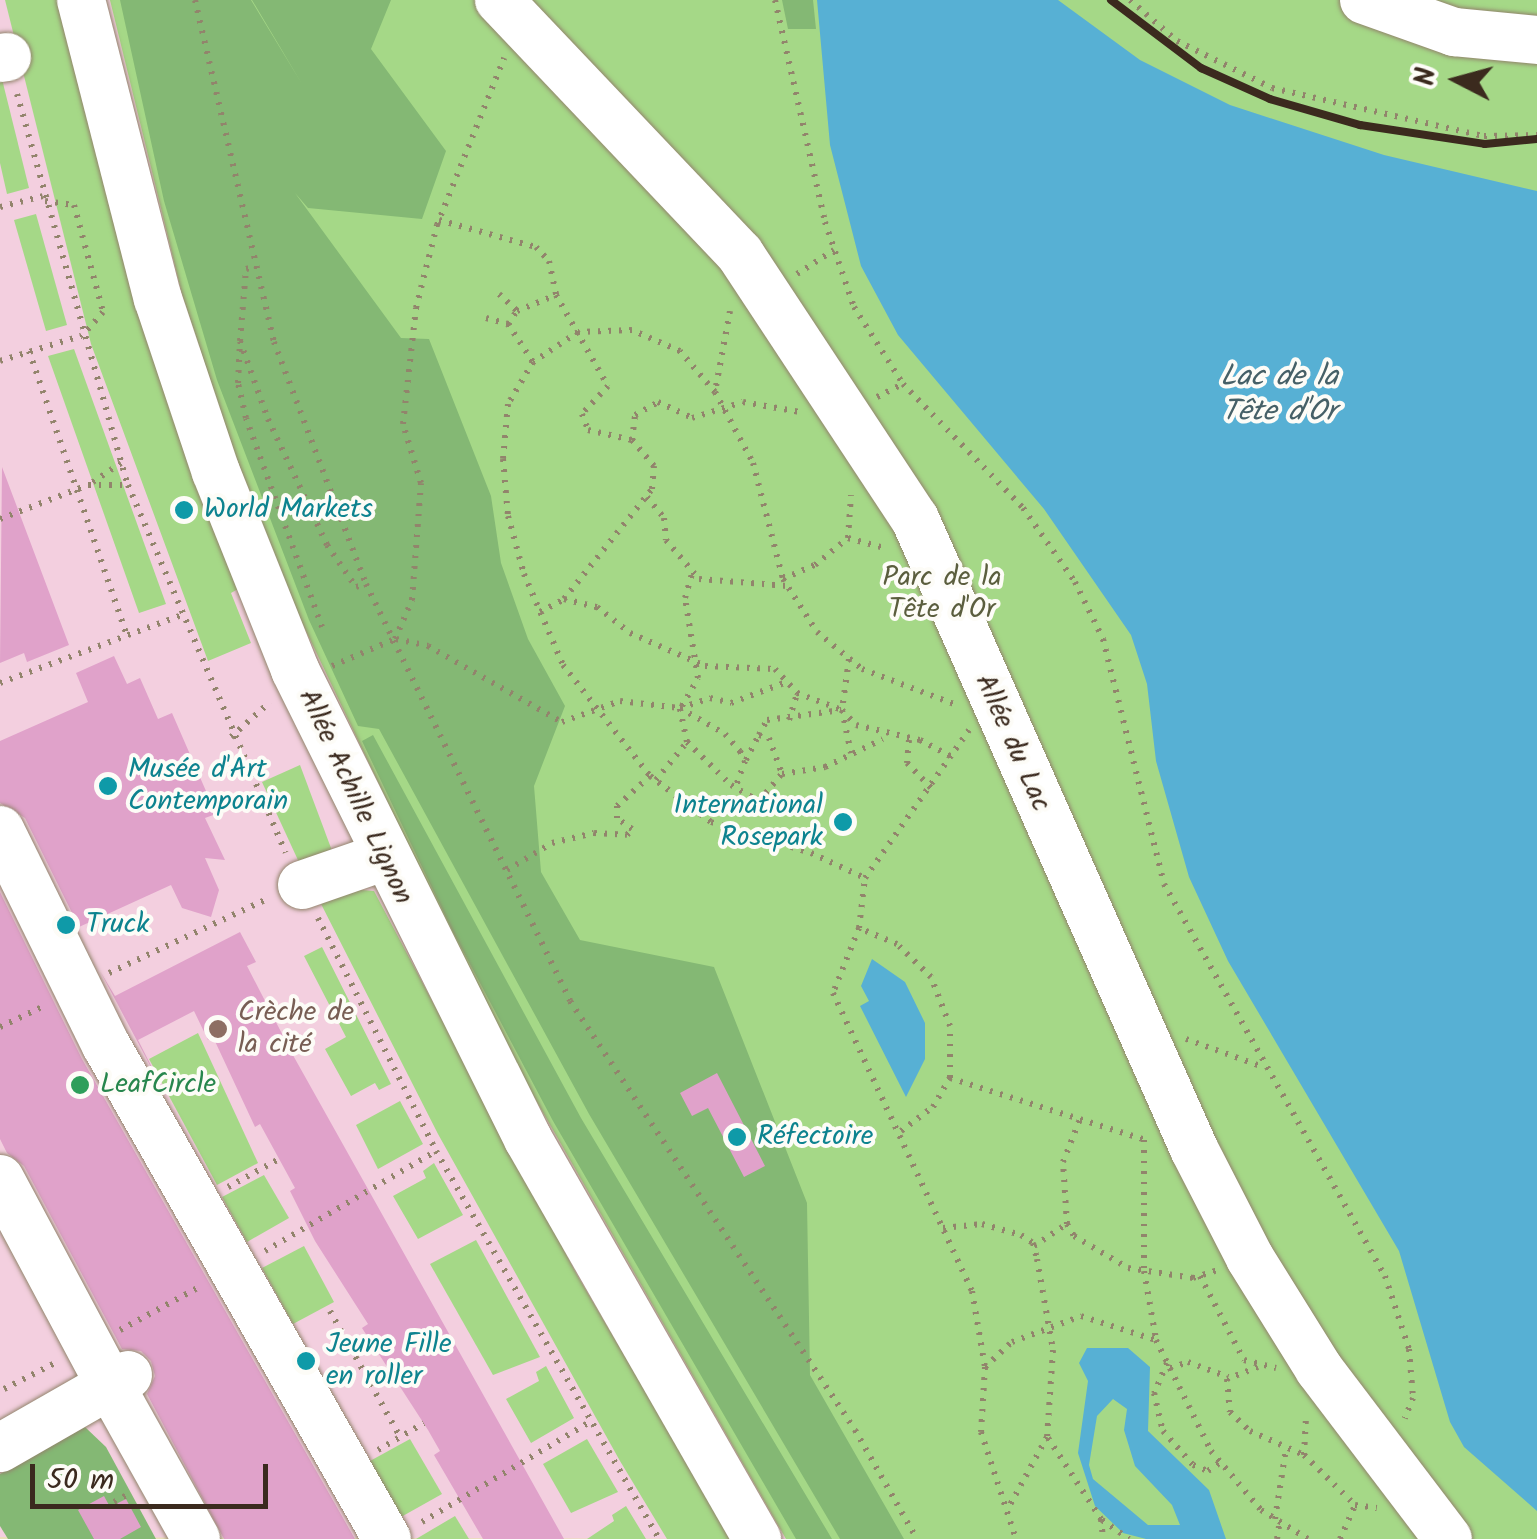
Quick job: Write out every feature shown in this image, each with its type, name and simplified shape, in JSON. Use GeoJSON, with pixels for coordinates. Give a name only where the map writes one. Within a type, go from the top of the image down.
{"type":"FeatureCollection","features":[{"type":"Feature","properties":{"kind":"street","name":"Allée Achille Lignon"},"geometry":{"type":"LineString","coordinates":[[81,0],[142,244],[216,472],[295,670],[383,857],[621,1310],[757,1539]]}},
{"type":"Feature","properties":{"kind":"street"},"geometry":{"type":"LineString","coordinates":[[1364,0],[1454,32],[1537,40]]}},
{"type":"Feature","properties":{"kind":"street","name":"Allée du Lac"},"geometry":{"type":"LineString","coordinates":[[516,7],[740,254],[854,424],[928,550],[987,708],[1140,1022],[1194,1149],[1246,1250],[1323,1374],[1434,1521]]}},
{"type":"Feature","properties":{"kind":"street"},"geometry":{"type":"LineString","coordinates":[[0,830],[77,989],[232,1269],[346,1468],[398,1534]]}},
{"type":"Feature","properties":{"kind":"street"},"geometry":{"type":"LineString","coordinates":[[302,885],[383,857]]}},
{"type":"Feature","properties":{"kind":"street"},"geometry":{"type":"LineString","coordinates":[[0,1179],[196,1539]]}},
{"type":"Feature","properties":{"kind":"street"},"geometry":{"type":"LineString","coordinates":[[0,1448],[104,1375]]}},
{"type":"Feature","properties":{"kind":"street"},"geometry":{"type":"LineString","coordinates":[[104,1375],[170,1539]]}},
{"type":"Feature","properties":{"kind":"path"},"geometry":{"type":"LineString","coordinates":[[195,0],[274,342],[366,584],[570,1000],[618,1081],[855,1430],[917,1539]]}},
{"type":"Feature","properties":{"kind":"path"},"geometry":{"type":"LineString","coordinates":[[775,0],[820,204],[854,307],[904,384],[1023,508],[1075,582],[1103,639],[1164,884],[1264,1068],[1385,1276],[1409,1349],[1412,1398],[1400,1428],[1378,1448]]}},
{"type":"Feature","properties":{"kind":"path"},"geometry":{"type":"LineString","coordinates":[[1130,0],[1177,41],[1272,88],[1484,136],[1537,135]]}},
{"type":"Feature","properties":{"kind":"path"},"geometry":{"type":"LineString","coordinates":[[395,639],[412,600],[422,484],[403,424],[416,308],[439,220],[516,7]]}},
{"type":"Feature","properties":{"kind":"path"},"geometry":{"type":"LineString","coordinates":[[4,57],[81,337],[128,485],[231,738],[436,1150],[588,1423],[659,1539]]}},
{"type":"Feature","properties":{"kind":"path"},"geometry":{"type":"LineString","coordinates":[[0,207],[44,198],[74,205],[103,312],[81,337],[0,361]]}},
{"type":"Feature","properties":{"kind":"path"},"geometry":{"type":"LineString","coordinates":[[439,220],[536,247],[549,261],[556,294],[608,386],[582,414],[584,427],[632,440],[654,466],[647,497],[564,599],[540,612]]}},
{"type":"Feature","properties":{"kind":"path"},"geometry":{"type":"LineString","coordinates":[[715,392],[740,254]]}},
{"type":"Feature","properties":{"kind":"path"},"geometry":{"type":"LineString","coordinates":[[254,266],[246,269],[238,383],[246,418],[323,630]]}},
{"type":"Feature","properties":{"kind":"path"},"geometry":{"type":"LineString","coordinates":[[499,294],[517,311]]}},
{"type":"Feature","properties":{"kind":"path"},"geometry":{"type":"LineString","coordinates":[[508,324],[517,311],[556,294]]}},
{"type":"Feature","properties":{"kind":"path"},"geometry":{"type":"LineString","coordinates":[[486,318],[508,324],[533,362]]}},
{"type":"Feature","properties":{"kind":"path"},"geometry":{"type":"LineString","coordinates":[[865,878],[812,852],[712,822],[653,778],[563,664],[540,612],[508,516],[503,459],[508,404],[533,362],[578,332],[632,330],[680,351],[715,392],[753,463],[785,583],[817,632],[849,659],[918,694],[987,708],[865,878],[859,928],[832,993],[901,1130],[972,1291],[986,1367],[981,1432],[1009,1506],[1016,1539]]}},
{"type":"Feature","properties":{"kind":"path"},"geometry":{"type":"LineString","coordinates":[[240,341],[268,420],[326,545],[356,587],[366,584]]}},
{"type":"Feature","properties":{"kind":"path"},"geometry":{"type":"LineString","coordinates":[[29,351],[127,636]]}},
{"type":"Feature","properties":{"kind":"path"},"geometry":{"type":"LineString","coordinates":[[632,440],[635,415],[658,402],[692,418],[723,406],[762,402],[821,422],[854,424]]}},
{"type":"Feature","properties":{"kind":"path"},"geometry":{"type":"LineString","coordinates":[[0,520],[88,485],[121,463]]}},
{"type":"Feature","properties":{"kind":"path"},"geometry":{"type":"LineString","coordinates":[[88,485],[128,485]]}},
{"type":"Feature","properties":{"kind":"path"},"geometry":{"type":"LineString","coordinates":[[647,497],[664,518],[666,540],[692,574],[761,588],[785,583],[848,538],[928,550]]}},
{"type":"Feature","properties":{"kind":"path"},"geometry":{"type":"LineString","coordinates":[[692,574],[685,598],[699,660],[698,678],[680,708],[688,742],[735,788],[759,801],[782,774],[824,767],[894,738]]}},
{"type":"Feature","properties":{"kind":"path"},"geometry":{"type":"LineString","coordinates":[[564,599],[597,608],[630,633],[699,660],[705,666],[774,669],[798,693],[842,710],[856,724],[952,757]]}},
{"type":"Feature","properties":{"kind":"path"},"geometry":{"type":"LineString","coordinates":[[0,684],[182,615]]}},
{"type":"Feature","properties":{"kind":"path"},"geometry":{"type":"LineString","coordinates":[[337,664],[395,639],[428,646],[562,722],[620,700],[680,708],[726,734],[745,761]]}},
{"type":"Feature","properties":{"kind":"path"},"geometry":{"type":"LineString","coordinates":[[326,649],[328,668]]}},
{"type":"Feature","properties":{"kind":"path"},"geometry":{"type":"LineString","coordinates":[[849,659],[842,710],[851,753]]}},
{"type":"Feature","properties":{"kind":"path"},"geometry":{"type":"LineString","coordinates":[[680,708],[710,698],[731,703],[784,683]]}},
{"type":"Feature","properties":{"kind":"path"},"geometry":{"type":"LineString","coordinates":[[231,738],[281,689]]}},
{"type":"Feature","properties":{"kind":"path"},"geometry":{"type":"LineString","coordinates":[[789,720],[798,693]]}},
{"type":"Feature","properties":{"kind":"path"},"geometry":{"type":"LineString","coordinates":[[735,788],[767,720],[842,710]]}},
{"type":"Feature","properties":{"kind":"path"},"geometry":{"type":"LineString","coordinates":[[758,735],[774,743],[782,774]]}},
{"type":"Feature","properties":{"kind":"path"},"geometry":{"type":"LineString","coordinates":[[910,740],[907,763],[931,788]]}},
{"type":"Feature","properties":{"kind":"path"},"geometry":{"type":"LineString","coordinates":[[507,870],[552,843],[627,835],[632,829],[616,818],[617,806],[653,778],[688,742]]}},
{"type":"Feature","properties":{"kind":"path"},"geometry":{"type":"LineString","coordinates":[[0,1028],[302,885]]}},
{"type":"Feature","properties":{"kind":"path"},"geometry":{"type":"LineString","coordinates":[[859,928],[897,944],[931,977],[950,1026],[950,1078],[934,1106],[901,1130]]}},
{"type":"Feature","properties":{"kind":"path"},"geometry":{"type":"LineString","coordinates":[[1140,1022],[1264,1068]]}},
{"type":"Feature","properties":{"kind":"path"},"geometry":{"type":"LineString","coordinates":[[950,1078],[1144,1140],[1194,1149]]}},
{"type":"Feature","properties":{"kind":"path"},"geometry":{"type":"LineString","coordinates":[[1080,1119],[1063,1162],[1067,1224],[1082,1241],[1144,1271],[1200,1276],[1246,1250]]}},
{"type":"Feature","properties":{"kind":"path"},"geometry":{"type":"LineString","coordinates":[[1144,1140],[1144,1271],[1156,1340],[1220,1462],[1278,1520],[1308,1539]]}},
{"type":"Feature","properties":{"kind":"path"},"geometry":{"type":"LineString","coordinates":[[4,1389],[104,1375],[232,1269],[436,1150]]}},
{"type":"Feature","properties":{"kind":"path"},"geometry":{"type":"LineString","coordinates":[[196,1204],[280,1159]]}},
{"type":"Feature","properties":{"kind":"path"},"geometry":{"type":"LineString","coordinates":[[944,1228],[982,1224],[1020,1235],[1034,1246],[1044,1325],[1053,1350],[1048,1437],[1009,1506]]}},
{"type":"Feature","properties":{"kind":"path"},"geometry":{"type":"LineString","coordinates":[[1034,1246],[1067,1224]]}},
{"type":"Feature","properties":{"kind":"path"},"geometry":{"type":"LineString","coordinates":[[1200,1276],[1244,1360],[1258,1366],[1323,1374]]}},
{"type":"Feature","properties":{"kind":"path"},"geometry":{"type":"LineString","coordinates":[[330,1311],[400,1437]]}},
{"type":"Feature","properties":{"kind":"path"},"geometry":{"type":"LineString","coordinates":[[986,1367],[1044,1325],[1081,1316],[1156,1340]]}},
{"type":"Feature","properties":{"kind":"path"},"geometry":{"type":"LineString","coordinates":[[1168,1366],[1188,1362],[1230,1377],[1258,1366]]}},
{"type":"Feature","properties":{"kind":"path"},"geometry":{"type":"LineString","coordinates":[[1168,1366],[1154,1393],[1164,1431],[1193,1465],[1208,1470],[1220,1462]]}},
{"type":"Feature","properties":{"kind":"path"},"geometry":{"type":"LineString","coordinates":[[1304,1456],[1304,1399],[1323,1374]]}},
{"type":"Feature","properties":{"kind":"path"},"geometry":{"type":"LineString","coordinates":[[1230,1377],[1230,1412],[1286,1449],[1304,1456],[1355,1505],[1434,1521]]}},
{"type":"Feature","properties":{"kind":"path"},"geometry":{"type":"LineString","coordinates":[[346,1468],[424,1423]]}},
{"type":"Feature","properties":{"kind":"path"},"geometry":{"type":"LineString","coordinates":[[398,1534],[588,1423]]}},
{"type":"Feature","properties":{"kind":"path"},"geometry":{"type":"LineString","coordinates":[[1048,1437],[1101,1519],[1129,1539]]}},
{"type":"Feature","properties":{"kind":"path"},"geometry":{"type":"LineString","coordinates":[[1276,1539],[1286,1449]]}},
{"type":"Feature","properties":{"kind":"path"},"geometry":{"type":"LineString","coordinates":[[1340,1539],[1355,1505]]}},
{"type":"Feature","properties":{"kind":"path"},"geometry":{"type":"LineString","coordinates":[[1101,1519],[1103,1539]]}},
{"type":"Feature","properties":{"kind":"shaded area"},"geometry":{"type":"Polygon","coordinates":[[[0,0],[110,0],[182,294],[231,445],[297,612],[496,1030],[786,1539],[0,1537],[0,0]]]}},
{"type":"Feature","properties":{"kind":"green space"},"geometry":{"type":"Polygon","coordinates":[[[5,0],[60,0],[133,296],[238,589],[231,593],[251,643],[208,661],[91,344],[5,0]]]}},
{"type":"Feature","properties":{"kind":"green space","name":"Parc de la Tête d'Or"},"geometry":{"type":"Polygon","coordinates":[[[110,0],[1537,0],[1537,1539],[786,1539],[496,1030],[297,612],[231,445],[182,294],[110,0]]]}},
{"type":"Feature","properties":{"kind":"green space"},"geometry":{"type":"Polygon","coordinates":[[[120,0],[251,0],[302,84],[252,0],[391,0],[371,49],[446,151],[422,219],[308,208],[295,193],[401,338],[429,339],[491,496],[501,563],[528,639],[565,706],[534,786],[541,872],[580,940],[714,967],[807,1203],[810,1375],[904,1539],[840,1539],[589,1114],[379,729],[358,726],[309,620],[217,380],[164,201],[120,0]]]}},
{"type":"Feature","properties":{"kind":"green space"},"geometry":{"type":"Polygon","coordinates":[[[782,0],[813,0],[816,29],[788,29],[782,0]]]}},
{"type":"Feature","properties":{"kind":"green space"},"geometry":{"type":"Polygon","coordinates":[[[0,71],[29,188],[7,194],[0,163],[0,71]]]}},
{"type":"Feature","properties":{"kind":"green space"},"geometry":{"type":"Polygon","coordinates":[[[36,214],[67,325],[46,331],[14,220],[36,214]]]}},
{"type":"Feature","properties":{"kind":"green space"},"geometry":{"type":"Polygon","coordinates":[[[74,349],[166,604],[139,613],[48,356],[74,349]]]}},
{"type":"Feature","properties":{"kind":"green space"},"geometry":{"type":"Polygon","coordinates":[[[373,735],[581,1118],[832,1539],[796,1539],[553,1121],[453,932],[362,741],[373,735]]]}},
{"type":"Feature","properties":{"kind":"green space"},"geometry":{"type":"Polygon","coordinates":[[[300,765],[334,856],[303,871],[262,782],[300,765]]]}},
{"type":"Feature","properties":{"kind":"green space"},"geometry":{"type":"Polygon","coordinates":[[[350,889],[374,891],[577,1275],[732,1539],[667,1539],[620,1461],[438,1134],[318,898],[350,889]]]}},
{"type":"Feature","properties":{"kind":"green space"},"geometry":{"type":"Polygon","coordinates":[[[322,947],[391,1084],[379,1090],[375,1083],[351,1096],[325,1049],[346,1037],[304,956],[322,947]]]}},
{"type":"Feature","properties":{"kind":"green space"},"geometry":{"type":"Polygon","coordinates":[[[198,1033],[258,1163],[217,1185],[149,1059],[198,1033]]]}},
{"type":"Feature","properties":{"kind":"green space"},"geometry":{"type":"Polygon","coordinates":[[[400,1101],[423,1144],[378,1169],[356,1125],[400,1101]]]}},
{"type":"Feature","properties":{"kind":"green space"},"geometry":{"type":"Polygon","coordinates":[[[434,1163],[463,1215],[418,1239],[393,1196],[426,1178],[423,1171],[434,1163]]]}},
{"type":"Feature","properties":{"kind":"green space"},"geometry":{"type":"Polygon","coordinates":[[[264,1175],[289,1218],[247,1242],[222,1197],[264,1175]]]}},
{"type":"Feature","properties":{"kind":"green space"},"geometry":{"type":"Polygon","coordinates":[[[476,1240],[540,1357],[493,1375],[430,1264],[476,1240]]]}},
{"type":"Feature","properties":{"kind":"green space"},"geometry":{"type":"Polygon","coordinates":[[[304,1246],[334,1302],[293,1324],[262,1268],[304,1246]]]}},
{"type":"Feature","properties":{"kind":"green space"},"geometry":{"type":"Polygon","coordinates":[[[546,1366],[574,1418],[531,1443],[506,1399],[539,1381],[536,1372],[546,1366]]]}},
{"type":"Feature","properties":{"kind":"green space"},"geometry":{"type":"Polygon","coordinates":[[[85,1427],[106,1447],[156,1539],[8,1539],[0,1526],[0,1474],[85,1427]]]}},
{"type":"Feature","properties":{"kind":"green space"},"geometry":{"type":"Polygon","coordinates":[[[410,1439],[442,1494],[401,1517],[370,1461],[410,1439]]]}},
{"type":"Feature","properties":{"kind":"green space"},"geometry":{"type":"Polygon","coordinates":[[[587,1439],[618,1492],[571,1513],[543,1464],[587,1439]]]}},
{"type":"Feature","properties":{"kind":"green space"},"geometry":{"type":"Polygon","coordinates":[[[626,1506],[646,1539],[587,1539],[614,1521],[612,1515],[626,1506]]]}},
{"type":"Feature","properties":{"kind":"green space"},"geometry":{"type":"Polygon","coordinates":[[[455,1516],[469,1539],[416,1539],[455,1516]]]}},
{"type":"Feature","properties":{"kind":"water","name":"Lac de la Tête d'Or"},"geometry":{"type":"Polygon","coordinates":[[[817,0],[1058,0],[1140,60],[1230,105],[1384,155],[1537,191],[1537,1511],[1464,1447],[1450,1422],[1399,1251],[1228,961],[1189,877],[1156,761],[1147,684],[1131,635],[1044,509],[898,335],[861,266],[830,145],[817,0]]]}},
{"type":"Feature","properties":{"kind":"water"},"geometry":{"type":"Polygon","coordinates":[[[872,959],[905,982],[925,1023],[925,1059],[906,1097],[860,1006],[869,1001],[861,986],[872,959]]]}},
{"type":"Feature","properties":{"kind":"water"},"geometry":{"type":"Polygon","coordinates":[[[1087,1348],[1128,1348],[1150,1367],[1148,1431],[1209,1490],[1226,1539],[1146,1539],[1123,1533],[1095,1506],[1078,1453],[1088,1381],[1079,1363],[1087,1348]],[[1113,1399],[1097,1416],[1089,1465],[1093,1479],[1148,1525],[1180,1525],[1172,1505],[1135,1466],[1124,1430],[1127,1409],[1113,1399]]]}},
{"type":"Feature","properties":{"kind":"building"},"geometry":{"type":"Polygon","coordinates":[[[2,467],[69,645],[27,662],[24,653],[0,663],[2,467]]]}},
{"type":"Feature","properties":{"kind":"building","name":"Musée d'Art Contemporain"},"geometry":{"type":"Polygon","coordinates":[[[114,656],[127,684],[140,678],[158,719],[172,713],[216,814],[205,818],[225,860],[205,858],[219,890],[211,917],[182,908],[171,885],[79,927],[25,818],[0,803],[0,741],[88,702],[76,673],[114,656]]]}},
{"type":"Feature","properties":{"kind":"building"},"geometry":{"type":"Polygon","coordinates":[[[0,892],[82,1059],[355,1539],[224,1539],[147,1394],[155,1376],[151,1361],[141,1351],[122,1349],[24,1166],[7,1153],[0,1139],[0,892]]]}},
{"type":"Feature","properties":{"kind":"building"},"geometry":{"type":"Polygon","coordinates":[[[240,932],[256,962],[247,966],[294,1057],[564,1539],[483,1539],[434,1455],[440,1451],[362,1328],[368,1324],[315,1241],[290,1191],[295,1188],[260,1124],[255,1127],[213,1037],[208,1040],[194,1011],[138,1040],[169,1101],[100,971],[115,996],[240,932]]]}},
{"type":"Feature","properties":{"kind":"building","name":"Réfectoire"},"geometry":{"type":"Polygon","coordinates":[[[717,1073],[765,1166],[744,1177],[708,1108],[692,1116],[680,1093],[717,1073]]]}},
{"type":"Feature","properties":{"kind":"building"},"geometry":{"type":"Polygon","coordinates":[[[104,1496],[110,1507],[126,1499],[141,1527],[120,1539],[94,1539],[78,1510],[104,1496]]]}},
{"type":"Feature","properties":{"kind":"railway"},"geometry":{"type":"LineString","coordinates":[[1111,0],[1201,68],[1270,99],[1360,125],[1485,144],[1537,139]]}},
{"type":"Feature","properties":{"kind":"place","name":"World Markets"},"geometry":{"type":"Point","coordinates":[184,510]}},
{"type":"Feature","properties":{"kind":"place","name":"Musée d'Art Contemporain"},"geometry":{"type":"Point","coordinates":[108,786]}},
{"type":"Feature","properties":{"kind":"place","name":"International Rosepark"},"geometry":{"type":"Point","coordinates":[843,822]}},
{"type":"Feature","properties":{"kind":"place","name":"Truck"},"geometry":{"type":"Point","coordinates":[66,925]}},
{"type":"Feature","properties":{"kind":"place","name":"Crèche de la cité"},"geometry":{"type":"Point","coordinates":[218,1029]}},
{"type":"Feature","properties":{"kind":"place","name":"LeafCircle"},"geometry":{"type":"Point","coordinates":[80,1085]}},
{"type":"Feature","properties":{"kind":"place","name":"Réfectoire"},"geometry":{"type":"Point","coordinates":[737,1137]}},
{"type":"Feature","properties":{"kind":"place","name":"Jeune Fille en roller"},"geometry":{"type":"Point","coordinates":[306,1361]}}]}
